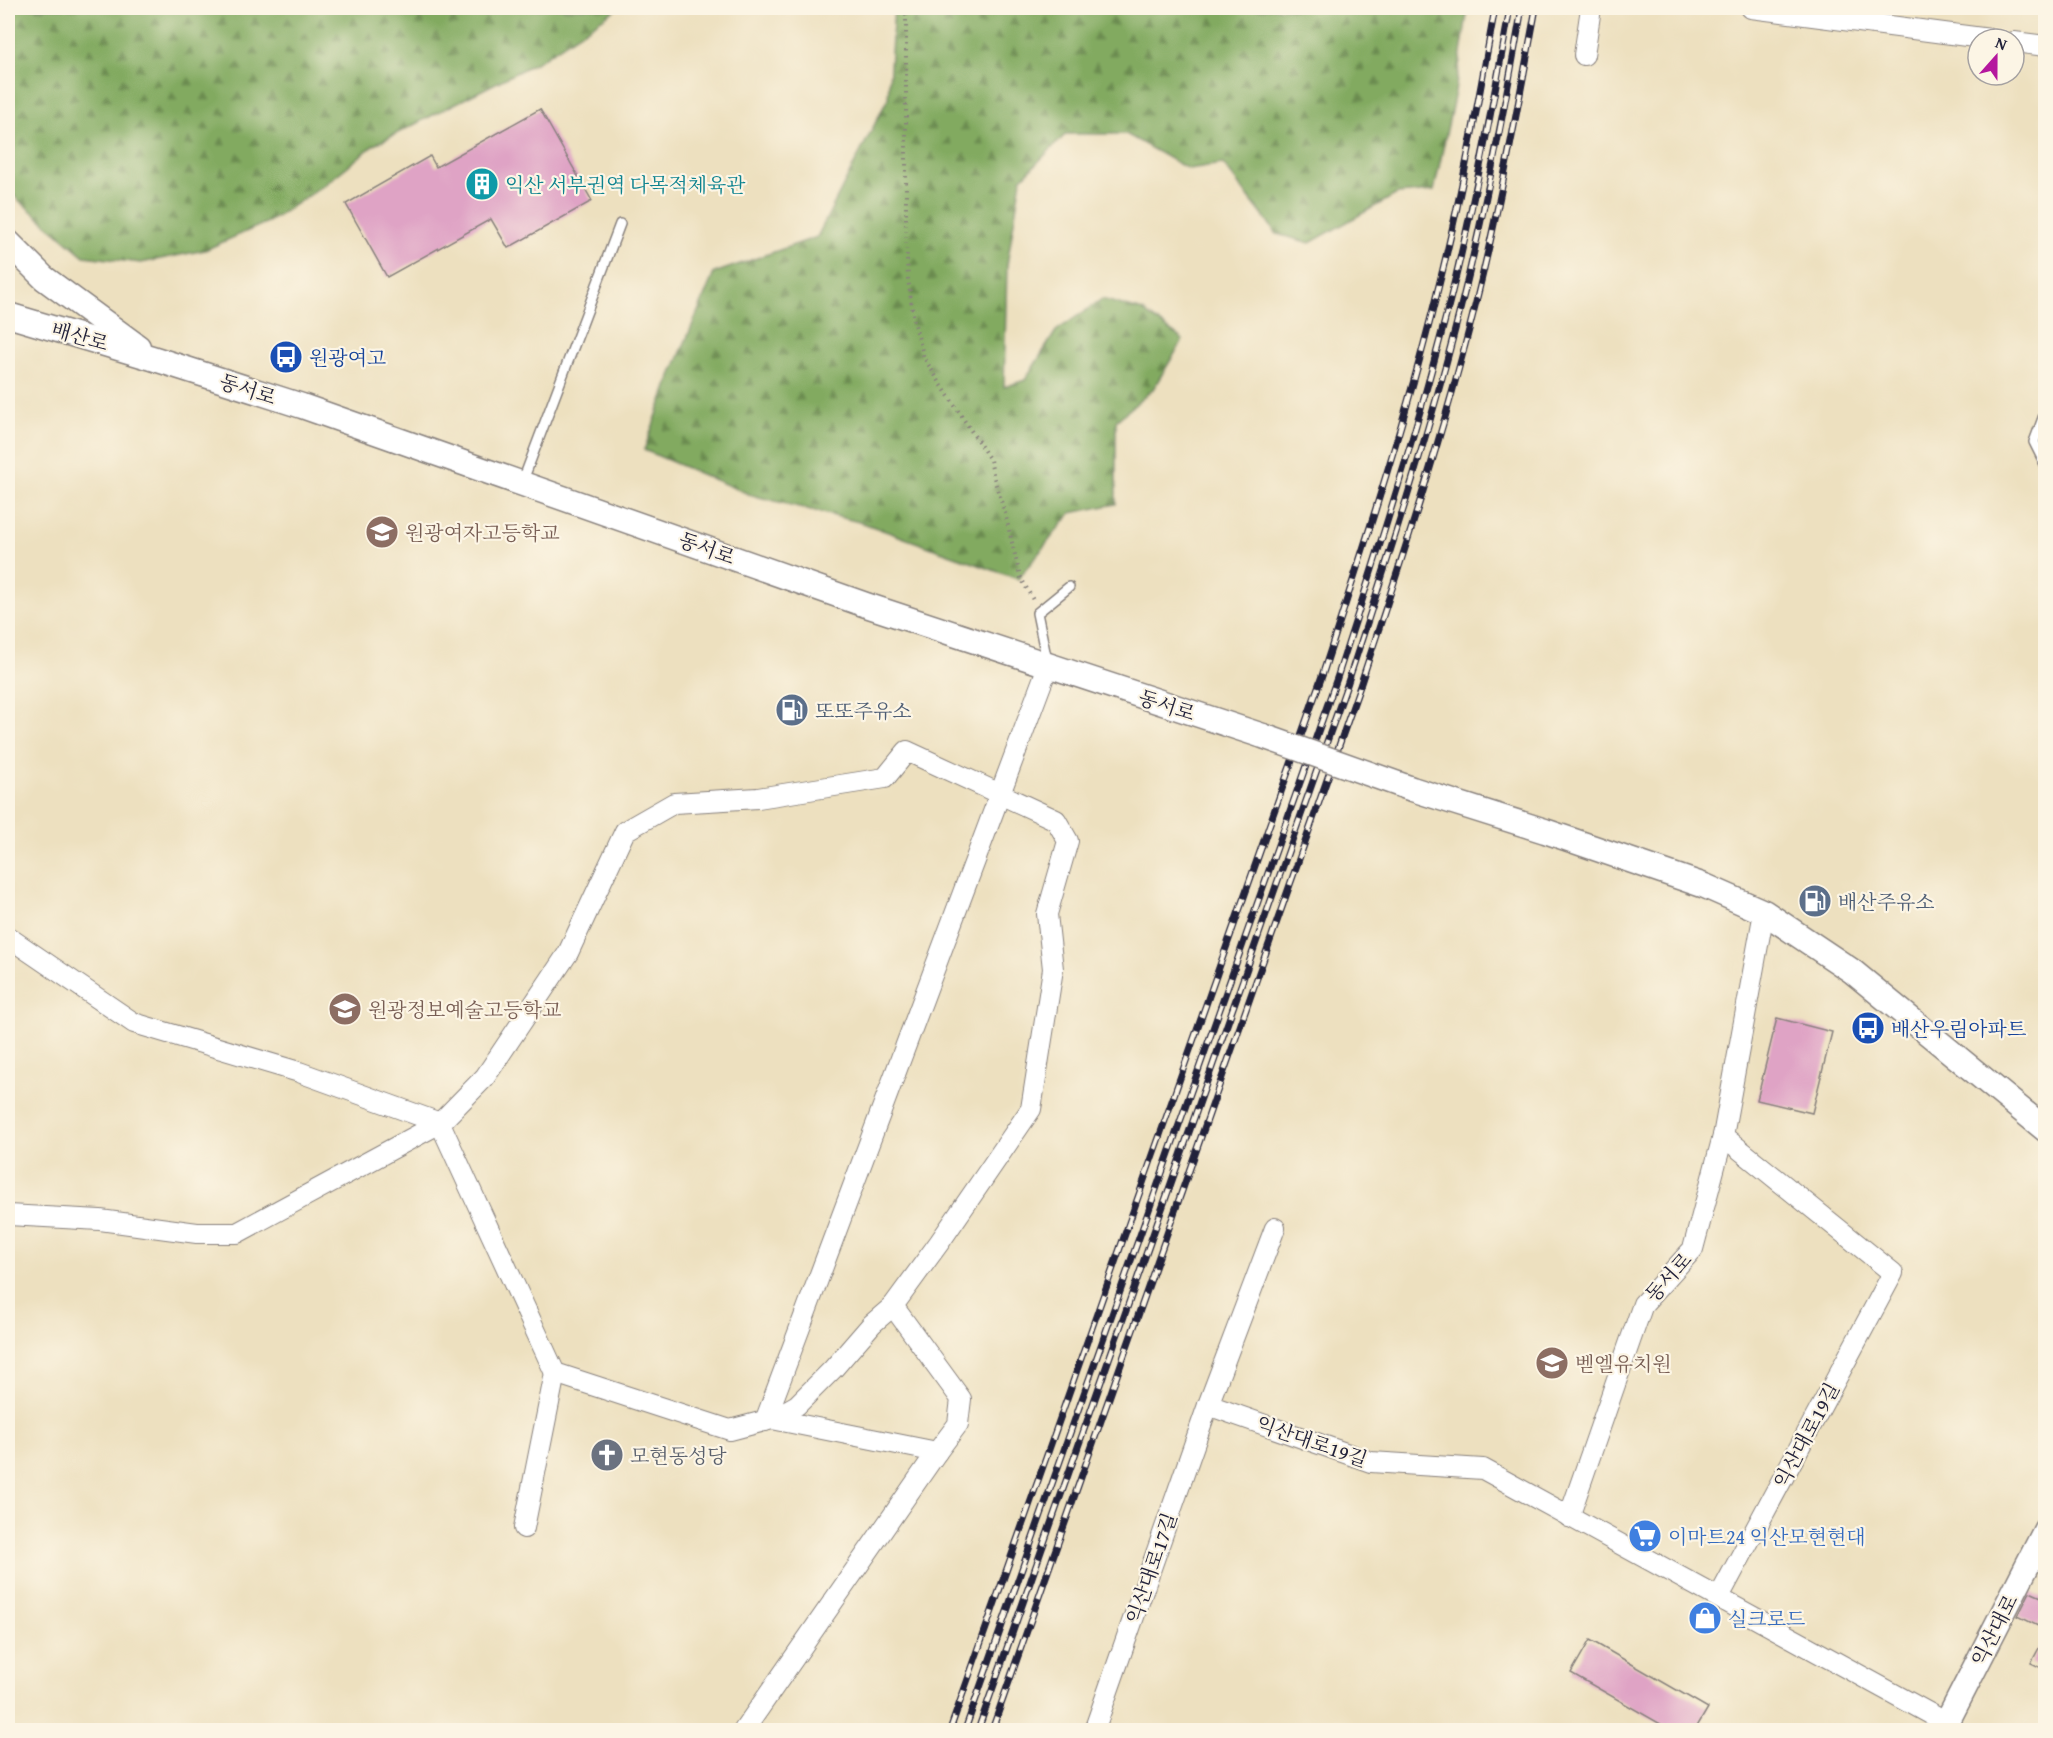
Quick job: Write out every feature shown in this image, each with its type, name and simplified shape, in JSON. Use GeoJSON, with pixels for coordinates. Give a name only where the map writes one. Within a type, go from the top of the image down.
{"type":"FeatureCollection","features":[{"type":"Feature","properties":{"kind":"street"},"geometry":{"type":"LineString","coordinates":[[1584,55],[1591,8]]}},
{"type":"Feature","properties":{"kind":"street"},"geometry":{"type":"LineString","coordinates":[[1751,8],[1966,36]]}},
{"type":"Feature","properties":{"kind":"street"},"geometry":{"type":"LineString","coordinates":[[2026,44],[2046,46]]}},
{"type":"Feature","properties":{"kind":"street"},"geometry":{"type":"LineString","coordinates":[[8,242],[44,278],[152,358]]}},
{"type":"Feature","properties":{"kind":"street","name":"배산로"},"geometry":{"type":"LineString","coordinates":[[8,315],[152,358]]}},
{"type":"Feature","properties":{"kind":"street","name":"동서로"},"geometry":{"type":"LineString","coordinates":[[152,358],[302,406],[876,608],[1263,736],[1412,789],[1545,831],[1683,879],[1764,912],[1723,1136],[1693,1249],[1643,1304],[1569,1516]]}},
{"type":"Feature","properties":{"kind":"street"},"geometry":{"type":"LineString","coordinates":[[769,1420],[999,793],[1048,666]]}},
{"type":"Feature","properties":{"kind":"street"},"geometry":{"type":"LineString","coordinates":[[8,1215],[100,1220],[197,1233],[237,1233],[440,1123],[485,1077],[568,953],[625,831],[674,803],[758,798],[885,778],[907,751],[1056,820],[1068,841],[1047,914],[1053,969],[1031,1109],[893,1306],[872,1324],[833,1369],[797,1405],[769,1420],[730,1430],[555,1373]]}},
{"type":"Feature","properties":{"kind":"street"},"geometry":{"type":"LineString","coordinates":[[1764,912],[1852,971],[2046,1130]]}},
{"type":"Feature","properties":{"kind":"street"},"geometry":{"type":"LineString","coordinates":[[8,937],[134,1023],[299,1072],[440,1123],[555,1373],[525,1528]]}},
{"type":"Feature","properties":{"kind":"street","name":"익산대로19길"},"geometry":{"type":"LineString","coordinates":[[1719,1597],[1893,1273],[1723,1136]]}},
{"type":"Feature","properties":{"kind":"street"},"geometry":{"type":"LineString","coordinates":[[1208,1405],[1275,1228]]}},
{"type":"Feature","properties":{"kind":"street"},"geometry":{"type":"LineString","coordinates":[[744,1731],[958,1424],[961,1399],[893,1306]]}},
{"type":"Feature","properties":{"kind":"street","name":"익산대로19길"},"geometry":{"type":"LineString","coordinates":[[1208,1405],[1371,1462],[1483,1469],[1719,1597],[1945,1727]]}},
{"type":"Feature","properties":{"kind":"street","name":"익산대로17길"},"geometry":{"type":"LineString","coordinates":[[1097,1731],[1095,1728],[1208,1405]]}},
{"type":"Feature","properties":{"kind":"street"},"geometry":{"type":"LineString","coordinates":[[769,1420],[937,1452]]}},
{"type":"Feature","properties":{"kind":"street","name":"익산대로"},"geometry":{"type":"LineString","coordinates":[[1945,1727],[2046,1529]]}},
{"type":"Feature","properties":{"kind":"lane"},"geometry":{"type":"LineString","coordinates":[[522,483],[620,224]]}},
{"type":"Feature","properties":{"kind":"lane"},"geometry":{"type":"LineString","coordinates":[[2046,410],[2034,442],[2046,466]]}},
{"type":"Feature","properties":{"kind":"lane"},"geometry":{"type":"LineString","coordinates":[[1048,666],[1037,613],[1069,587]]}},
{"type":"Feature","properties":{"kind":"path"},"geometry":{"type":"LineString","coordinates":[[906,8],[906,240],[908,279],[914,321],[924,358],[990,460],[1020,576],[1040,610]]}},
{"type":"Feature","properties":{"kind":"green space"},"geometry":{"type":"Polygon","coordinates":[[[8,8],[618,8],[537,62],[374,145],[323,186],[270,221],[205,250],[141,263],[84,256],[8,191],[8,8]]]}},
{"type":"Feature","properties":{"kind":"green space"},"geometry":{"type":"Polygon","coordinates":[[[894,8],[1468,8],[1455,92],[1434,191],[1397,194],[1310,243],[1277,234],[1223,164],[1188,169],[1126,134],[1066,134],[1021,179],[1007,265],[1004,387],[1025,380],[1056,331],[1102,299],[1143,311],[1183,340],[1153,389],[1116,421],[1116,504],[1071,513],[1018,579],[863,523],[751,495],[644,450],[671,376],[714,273],[817,237],[888,98],[894,8]]]}},
{"type":"Feature","properties":{"kind":"building","name":"익산 서부권역 다목적체육관"},"geometry":{"type":"Polygon","coordinates":[[[540,109],[592,201],[508,248],[491,219],[387,277],[346,204],[430,156],[436,167],[540,109]]]}},
{"type":"Feature","properties":{"kind":"building"},"geometry":{"type":"Polygon","coordinates":[[[1777,1018],[1832,1032],[1812,1113],[1757,1100],[1777,1018]]]}},
{"type":"Feature","properties":{"kind":"building"},"geometry":{"type":"Polygon","coordinates":[[[2030,1592],[2046,1599],[2046,1612],[2038,1626],[2018,1616],[2030,1592]]]}},
{"type":"Feature","properties":{"kind":"building"},"geometry":{"type":"Polygon","coordinates":[[[2046,1635],[2046,1670],[2031,1663],[2046,1635]]]}},
{"type":"Feature","properties":{"kind":"building"},"geometry":{"type":"Polygon","coordinates":[[[1590,1640],[1708,1708],[1695,1730],[1671,1730],[1571,1673],[1590,1640]]]}},
{"type":"Feature","properties":{"kind":"railway"},"geometry":{"type":"LineString","coordinates":[[950,1730],[1323,673],[1369,531],[1398,437],[1446,258],[1469,151],[1495,8]]}},
{"type":"Feature","properties":{"kind":"railway"},"geometry":{"type":"LineString","coordinates":[[965,1730],[1337,678],[1383,536],[1439,344],[1460,260],[1510,8]]}},
{"type":"Feature","properties":{"kind":"railway"},"geometry":{"type":"LineString","coordinates":[[978,1730],[1348,682],[1394,539],[1451,347],[1472,262],[1522,8]]}},
{"type":"Feature","properties":{"kind":"railway"},"geometry":{"type":"LineString","coordinates":[[992,1730],[1360,686],[1407,543],[1450,399],[1485,266],[1536,8]]}},
{"type":"Feature","properties":{"kind":"place","name":"익산 서부권역 다목적체육관"},"geometry":{"type":"Point","coordinates":[482,184]}},
{"type":"Feature","properties":{"kind":"place","name":"원광여고"},"geometry":{"type":"Point","coordinates":[286,357]}},
{"type":"Feature","properties":{"kind":"place","name":"원광여자고등학교"},"geometry":{"type":"Point","coordinates":[382,532]}},
{"type":"Feature","properties":{"kind":"place","name":"또또주유소"},"geometry":{"type":"Point","coordinates":[792,710]}},
{"type":"Feature","properties":{"kind":"place","name":"배산주유소"},"geometry":{"type":"Point","coordinates":[1815,901]}},
{"type":"Feature","properties":{"kind":"place","name":"원광정보예술고등학교"},"geometry":{"type":"Point","coordinates":[345,1009]}},
{"type":"Feature","properties":{"kind":"place","name":"배산우림아파트"},"geometry":{"type":"Point","coordinates":[1868,1028]}},
{"type":"Feature","properties":{"kind":"place","name":"벧엘유치원"},"geometry":{"type":"Point","coordinates":[1552,1363]}},
{"type":"Feature","properties":{"kind":"place","name":"모현동성당"},"geometry":{"type":"Point","coordinates":[607,1455]}},
{"type":"Feature","properties":{"kind":"place","name":"이마트24 익산모현현대"},"geometry":{"type":"Point","coordinates":[1645,1536]}},
{"type":"Feature","properties":{"kind":"place","name":"실크로드"},"geometry":{"type":"Point","coordinates":[1705,1618]}}]}
